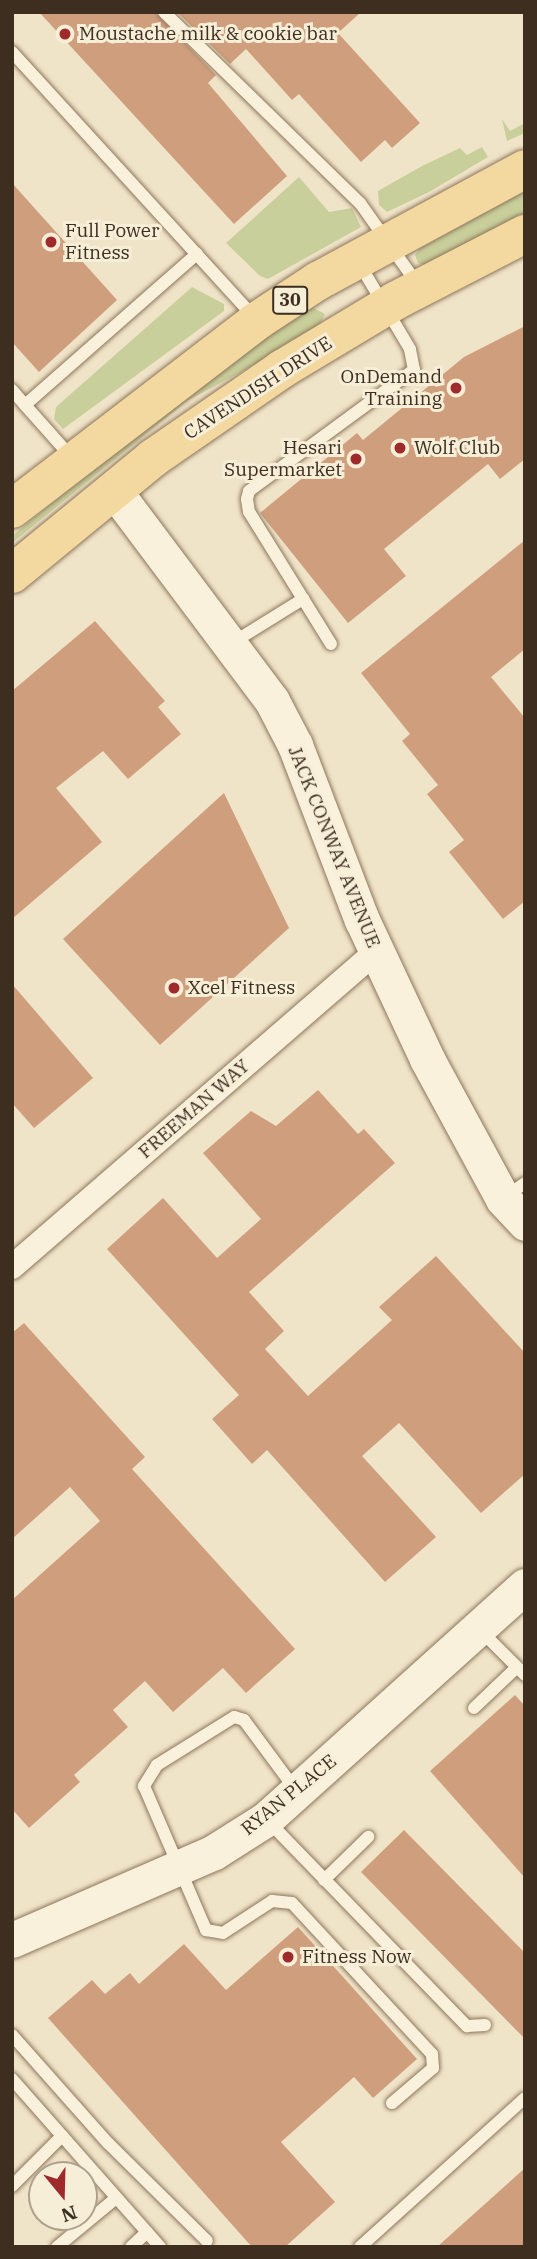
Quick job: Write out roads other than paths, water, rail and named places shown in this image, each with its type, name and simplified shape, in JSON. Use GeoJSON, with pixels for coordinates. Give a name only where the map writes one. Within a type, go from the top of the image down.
{"type":"FeatureCollection","features":[{"type":"Feature","properties":{"kind":"main road","name":"30"},"geometry":{"type":"LineString","coordinates":[[12,509],[257,321],[373,252],[525,169]]}},
{"type":"Feature","properties":{"kind":"main road","name":"CAVENDISH DRIVE"},"geometry":{"type":"LineString","coordinates":[[12,574],[113,489],[282,369],[386,306],[525,234]]}},
{"type":"Feature","properties":{"kind":"street","name":"JACK CONWAY AVENUE"},"geometry":{"type":"LineString","coordinates":[[113,489],[271,701],[295,745],[376,952],[426,1059],[518,1202]]}},
{"type":"Feature","properties":{"kind":"street","name":"FREEMAN WAY"},"geometry":{"type":"LineString","coordinates":[[12,1267],[376,952]]}},
{"type":"Feature","properties":{"kind":"street","name":"RYAN PLACE"},"geometry":{"type":"LineString","coordinates":[[12,1940],[214,1852],[266,1819],[525,1586]]}},
{"type":"Feature","properties":{"kind":"lane"},"geometry":{"type":"LineString","coordinates":[[164,12],[360,203],[386,306],[410,349],[414,370],[249,491],[249,512],[331,643]]}},
{"type":"Feature","properties":{"kind":"lane"},"geometry":{"type":"LineString","coordinates":[[12,52],[257,321]]}},
{"type":"Feature","properties":{"kind":"lane"},"geometry":{"type":"LineString","coordinates":[[373,252],[420,288]]}},
{"type":"Feature","properties":{"kind":"lane"},"geometry":{"type":"LineString","coordinates":[[25,405],[197,254]]}},
{"type":"Feature","properties":{"kind":"lane"},"geometry":{"type":"LineString","coordinates":[[12,390],[74,459]]}},
{"type":"Feature","properties":{"kind":"lane"},"geometry":{"type":"LineString","coordinates":[[231,644],[303,599]]}},
{"type":"Feature","properties":{"kind":"lane"},"geometry":{"type":"LineString","coordinates":[[474,1708],[521,1671],[478,1629]]}},
{"type":"Feature","properties":{"kind":"lane"},"geometry":{"type":"LineString","coordinates":[[297,1792],[244,1720],[227,1717],[157,1765],[144,1786],[206,1930],[223,1933],[272,1901],[292,1903],[406,2024],[435,2061],[392,2103]]}},
{"type":"Feature","properties":{"kind":"lane"},"geometry":{"type":"LineString","coordinates":[[266,1819],[467,2026],[485,2025]]}},
{"type":"Feature","properties":{"kind":"lane"},"geometry":{"type":"LineString","coordinates":[[324,1880],[368,1837]]}},
{"type":"Feature","properties":{"kind":"lane"},"geometry":{"type":"LineString","coordinates":[[12,2035],[108,2143],[207,2241]]}},
{"type":"Feature","properties":{"kind":"lane"},"geometry":{"type":"LineString","coordinates":[[12,2079],[160,2247]]}},
{"type":"Feature","properties":{"kind":"lane"},"geometry":{"type":"LineString","coordinates":[[360,2247],[525,2098]]}},
{"type":"Feature","properties":{"kind":"lane"},"geometry":{"type":"LineString","coordinates":[[12,2186],[62,2136]]}},
{"type":"Feature","properties":{"kind":"lane"},"geometry":{"type":"LineString","coordinates":[[57,2247],[116,2198]]}},
{"type":"Feature","properties":{"kind":"lane"},"geometry":{"type":"LineString","coordinates":[[131,2247],[147,2232]]}},
{"type":"Feature","properties":{"kind":"place","name":"Moustache milk & cookie bar"},"geometry":{"type":"Point","coordinates":[65,34]}},
{"type":"Feature","properties":{"kind":"place","name":"Full Power Fitness"},"geometry":{"type":"Point","coordinates":[51,242]}},
{"type":"Feature","properties":{"kind":"place","name":"OnDemand Training"},"geometry":{"type":"Point","coordinates":[456,388]}},
{"type":"Feature","properties":{"kind":"place","name":"Wolf Club"},"geometry":{"type":"Point","coordinates":[400,448]}},
{"type":"Feature","properties":{"kind":"place","name":"Hesari Supermarket"},"geometry":{"type":"Point","coordinates":[356,459]}},
{"type":"Feature","properties":{"kind":"place","name":"Xcel Fitness"},"geometry":{"type":"Point","coordinates":[174,988]}},
{"type":"Feature","properties":{"kind":"place","name":"Fitness Now"},"geometry":{"type":"Point","coordinates":[288,1957]}}]}
